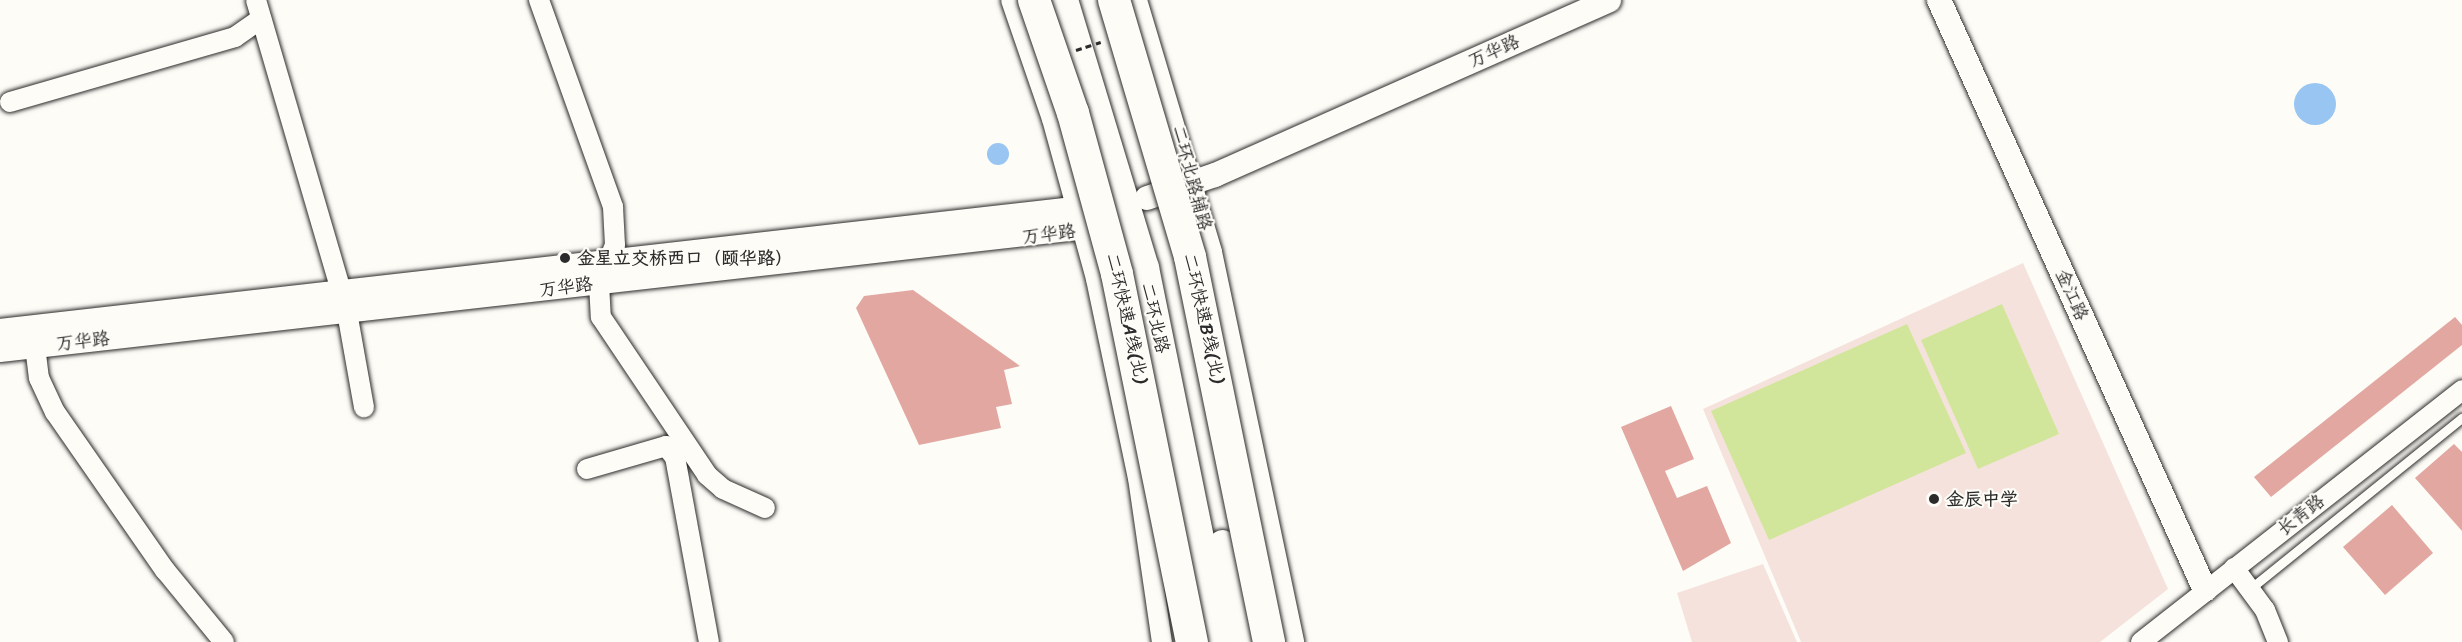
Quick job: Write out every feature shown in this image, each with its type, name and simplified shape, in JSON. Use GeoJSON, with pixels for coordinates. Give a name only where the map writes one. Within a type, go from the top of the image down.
{"type":"FeatureCollection","features":[{"type":"Feature","properties":{"kind":"highway","name":"二环快速A线(北)"},"geometry":{"type":"LineString","coordinates":[[1034,0],[1073,113],[1117,274],[1192,642]]}},
{"type":"Feature","properties":{"kind":"highway","name":"二环快速B线(北)"},"geometry":{"type":"LineString","coordinates":[[1114,0],[1190,257],[1269,642]]}},
{"type":"Feature","properties":{"kind":"main road","name":"二环北路"},"geometry":{"type":"LineString","coordinates":[[1063,0],[1135,207]]}},
{"type":"Feature","properties":{"kind":"main road","name":"二环北路"},"geometry":{"type":"LineString","coordinates":[[1085,0],[1212,545],[1241,642]]}},
{"type":"Feature","properties":{"kind":"main road","name":"二环北路"},"geometry":{"type":"LineString","coordinates":[[1212,545],[1220,642]]}},
{"type":"Feature","properties":{"kind":"main road"},"geometry":{"type":"LineString","coordinates":[[1212,545],[1213,642]]}},
{"type":"Feature","properties":{"kind":"main road"},"geometry":{"type":"LineString","coordinates":[[1212,545],[1248,642]]}},
{"type":"Feature","properties":{"kind":"street"},"geometry":{"type":"LineString","coordinates":[[539,0],[613,207],[615,245],[604,273],[601,317],[707,475],[723,489],[765,508]]}},
{"type":"Feature","properties":{"kind":"street"},"geometry":{"type":"LineString","coordinates":[[1011,0],[1081,221],[1138,478],[1162,642]]}},
{"type":"Feature","properties":{"kind":"street","name":"二环北路辅路"},"geometry":{"type":"LineString","coordinates":[[1137,0],[1194,183],[1294,642]]}},
{"type":"Feature","properties":{"kind":"street","name":"万华路"},"geometry":{"type":"LineString","coordinates":[[0,350],[344,303],[1081,221],[1135,207],[1194,183],[1609,0]]}},
{"type":"Feature","properties":{"kind":"street","name":"金江路"},"geometry":{"type":"LineString","coordinates":[[1939,0],[2205,590]]}},
{"type":"Feature","properties":{"kind":"street"},"geometry":{"type":"LineString","coordinates":[[10,102],[235,37],[259,9]]}},
{"type":"Feature","properties":{"kind":"street"},"geometry":{"type":"LineString","coordinates":[[259,9],[344,303],[364,407]]}},
{"type":"Feature","properties":{"kind":"street","name":"万华路"},"geometry":{"type":"LineString","coordinates":[[0,331],[344,303]]}},
{"type":"Feature","properties":{"kind":"street"},"geometry":{"type":"LineString","coordinates":[[36,346],[39,378],[55,412],[165,570],[224,642]]}},
{"type":"Feature","properties":{"kind":"street","name":"长青路"},"geometry":{"type":"LineString","coordinates":[[2141,642],[2462,390]]}},
{"type":"Feature","properties":{"kind":"street"},"geometry":{"type":"LineString","coordinates":[[587,469],[666,446],[675,457],[709,642]]}},
{"type":"Feature","properties":{"kind":"street"},"geometry":{"type":"LineString","coordinates":[[2234,568],[2251,588],[2278,642]]}},
{"type":"Feature","properties":{"kind":"lane"},"geometry":{"type":"LineString","coordinates":[[2251,588],[2462,418]]}},
{"type":"Feature","properties":{"kind":"path"},"geometry":{"type":"LineString","coordinates":[[1063,54],[1109,40]]}},
{"type":"Feature","properties":{"kind":"shaded area","name":"金辰中学"},"geometry":{"type":"Polygon","coordinates":[[[2023,263],[2168,589],[2100,642],[1801,642],[1703,409],[2023,263]]]}},
{"type":"Feature","properties":{"kind":"shaded area"},"geometry":{"type":"Polygon","coordinates":[[[1763,564],[1797,642],[1692,642],[1677,593],[1763,564]]]}},
{"type":"Feature","properties":{"kind":"green space"},"geometry":{"type":"Polygon","coordinates":[[[2002,304],[2059,434],[1978,469],[1921,340],[2002,304]]]}},
{"type":"Feature","properties":{"kind":"green space"},"geometry":{"type":"Polygon","coordinates":[[[1907,324],[1966,453],[1769,540],[1711,411],[1907,324]]]}},
{"type":"Feature","properties":{"kind":"water"},"geometry":{"type":"Polygon","coordinates":[[[2315,83],[2330,89],[2336,104],[2330,119],[2315,125],[2300,119],[2294,104],[2300,89],[2315,83]]]}},
{"type":"Feature","properties":{"kind":"water"},"geometry":{"type":"Polygon","coordinates":[[[998,143],[1006,146],[1009,154],[1006,162],[998,165],[990,162],[987,154],[990,146],[998,143]]]}},
{"type":"Feature","properties":{"kind":"building"},"geometry":{"type":"Polygon","coordinates":[[[913,290],[1020,366],[1004,370],[1012,404],[996,407],[1001,428],[919,445],[856,308],[864,296],[913,290]]]}},
{"type":"Feature","properties":{"kind":"building"},"geometry":{"type":"Polygon","coordinates":[[[2455,317],[2462,325],[2462,345],[2271,497],[2254,477],[2455,317]]]}},
{"type":"Feature","properties":{"kind":"building"},"geometry":{"type":"Polygon","coordinates":[[[1671,406],[1694,459],[1665,471],[1677,498],[1707,486],[1731,543],[1683,571],[1621,427],[1671,406]]]}},
{"type":"Feature","properties":{"kind":"building"},"geometry":{"type":"Polygon","coordinates":[[[2454,444],[2462,452],[2462,531],[2415,478],[2454,444]]]}},
{"type":"Feature","properties":{"kind":"building"},"geometry":{"type":"Polygon","coordinates":[[[2392,505],[2433,553],[2385,595],[2343,547],[2392,505]]]}},
{"type":"Feature","properties":{"kind":"place","name":"金星立交桥西口（颐华路）"},"geometry":{"type":"Point","coordinates":[565,258]}},
{"type":"Feature","properties":{"kind":"place","name":"金辰中学"},"geometry":{"type":"Point","coordinates":[1934,499]}}]}
